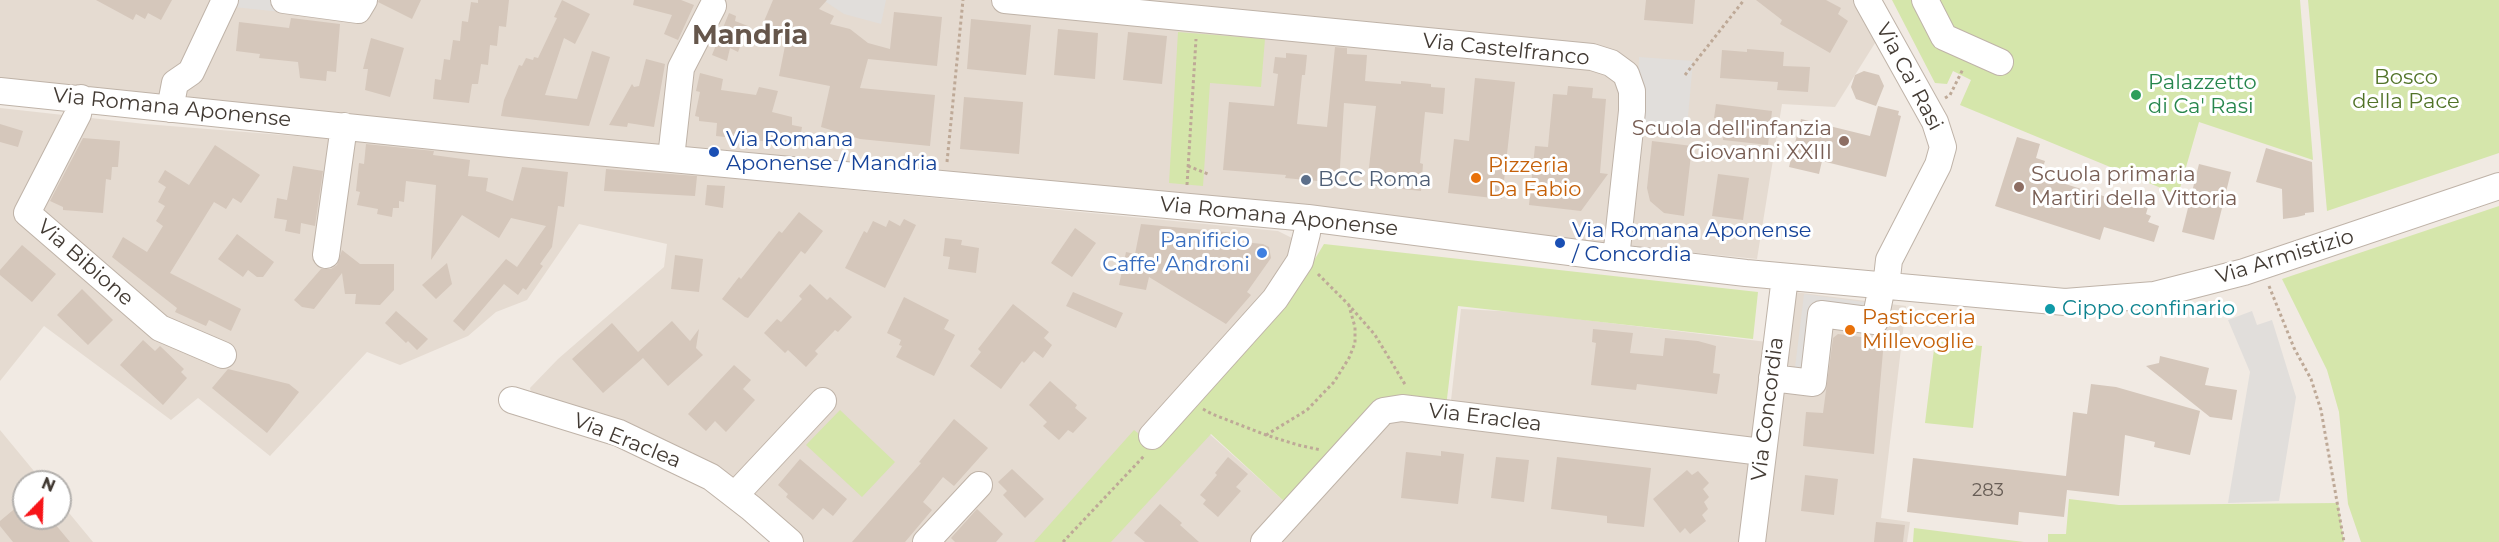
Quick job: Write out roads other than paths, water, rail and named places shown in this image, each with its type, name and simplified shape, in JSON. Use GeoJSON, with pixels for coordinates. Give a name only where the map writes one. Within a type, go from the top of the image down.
{"type":"FeatureCollection","features":[{"type":"Feature","properties":{"kind":"street"},"geometry":{"type":"LineString","coordinates":[[170,109],[175,83],[191,72],[225,0]]}},
{"type":"Feature","properties":{"kind":"street"},"geometry":{"type":"LineString","coordinates":[[284,0],[358,10],[364,0]]}},
{"type":"Feature","properties":{"kind":"street","name":"Via Castelfranco"},"geometry":{"type":"LineString","coordinates":[[1005,0],[1189,13],[1593,57],[1611,63],[1626,74],[1632,92],[1632,111],[1616,258]]}},
{"type":"Feature","properties":{"kind":"street","name":"Via Ca' Rasi"},"geometry":{"type":"LineString","coordinates":[[1772,378],[1813,383],[1821,314],[1875,321],[1889,260],[1942,156],[1942,139],[1928,109],[1867,0]]}},
{"type":"Feature","properties":{"kind":"street"},"geometry":{"type":"LineString","coordinates":[[1925,0],[1944,37],[2000,62]]}},
{"type":"Feature","properties":{"kind":"street"},"geometry":{"type":"LineString","coordinates":[[671,158],[681,68],[713,6]]}},
{"type":"Feature","properties":{"kind":"street"},"geometry":{"type":"LineString","coordinates":[[191,72],[200,86],[196,112]]}},
{"type":"Feature","properties":{"kind":"street","name":"Via Romana Aponense"},"geometry":{"type":"LineString","coordinates":[[0,91],[520,146],[1308,218],[1616,258],[1884,287]]}},
{"type":"Feature","properties":{"kind":"street","name":"Via Bibione"},"geometry":{"type":"LineString","coordinates":[[81,98],[78,114],[27,213],[159,328],[223,355]]}},
{"type":"Feature","properties":{"kind":"street"},"geometry":{"type":"LineString","coordinates":[[326,255],[344,126]]}},
{"type":"Feature","properties":{"kind":"street","name":"Via Armistizio"},"geometry":{"type":"LineString","coordinates":[[1884,287],[2065,302],[2154,295],[2262,266],[2499,186]]}},
{"type":"Feature","properties":{"kind":"street"},"geometry":{"type":"LineString","coordinates":[[1152,436],[1275,299],[1300,261],[1308,218]]}},
{"type":"Feature","properties":{"kind":"street","name":"Via Concordia"},"geometry":{"type":"LineString","coordinates":[[1752,542],[1785,277]]}},
{"type":"Feature","properties":{"kind":"street","name":"Via Eraclea"},"geometry":{"type":"LineString","coordinates":[[512,400],[619,434],[711,477],[790,542]]}},
{"type":"Feature","properties":{"kind":"street"},"geometry":{"type":"LineString","coordinates":[[735,495],[823,401]]}},
{"type":"Feature","properties":{"kind":"street","name":"Via Eraclea"},"geometry":{"type":"LineString","coordinates":[[1264,542],[1383,411],[1402,408],[1762,452]]}},
{"type":"Feature","properties":{"kind":"street"},"geometry":{"type":"LineString","coordinates":[[926,542],[979,484]]}},
{"type":"Feature","properties":{"kind":"place","name":"Palazzetto di Ca' Rasi"},"geometry":{"type":"Point","coordinates":[2136,95]}},
{"type":"Feature","properties":{"kind":"place","name":"Scuola dell'infanzia Giovanni XXIII"},"geometry":{"type":"Point","coordinates":[1844,141]}},
{"type":"Feature","properties":{"kind":"place","name":"Via Romana Aponense / Mandria"},"geometry":{"type":"Point","coordinates":[714,152]}},
{"type":"Feature","properties":{"kind":"place","name":"Pizzeria Da Fabio"},"geometry":{"type":"Point","coordinates":[1476,178]}},
{"type":"Feature","properties":{"kind":"place","name":"BCC Roma"},"geometry":{"type":"Point","coordinates":[1306,180]}},
{"type":"Feature","properties":{"kind":"place","name":"Scuola primaria Martiri della Vittoria"},"geometry":{"type":"Point","coordinates":[2019,187]}},
{"type":"Feature","properties":{"kind":"place","name":"Via Romana Aponense / Concordia"},"geometry":{"type":"Point","coordinates":[1560,243]}},
{"type":"Feature","properties":{"kind":"place","name":"Panificio Caffe' Androni"},"geometry":{"type":"Point","coordinates":[1262,253]}},
{"type":"Feature","properties":{"kind":"place","name":"Cippo confinario"},"geometry":{"type":"Point","coordinates":[2050,309]}},
{"type":"Feature","properties":{"kind":"place","name":"Pasticceria Millevoglie"},"geometry":{"type":"Point","coordinates":[1850,330]}},
{"type":"Feature","properties":{"kind":"district","name":"Mandria"},"geometry":{"type":"Point","coordinates":[750,36]}},
{"type":"Feature","properties":{"kind":"park label","name":"Bosco della Pace"},"geometry":{"type":"Point","coordinates":[2406,90]}}]}
